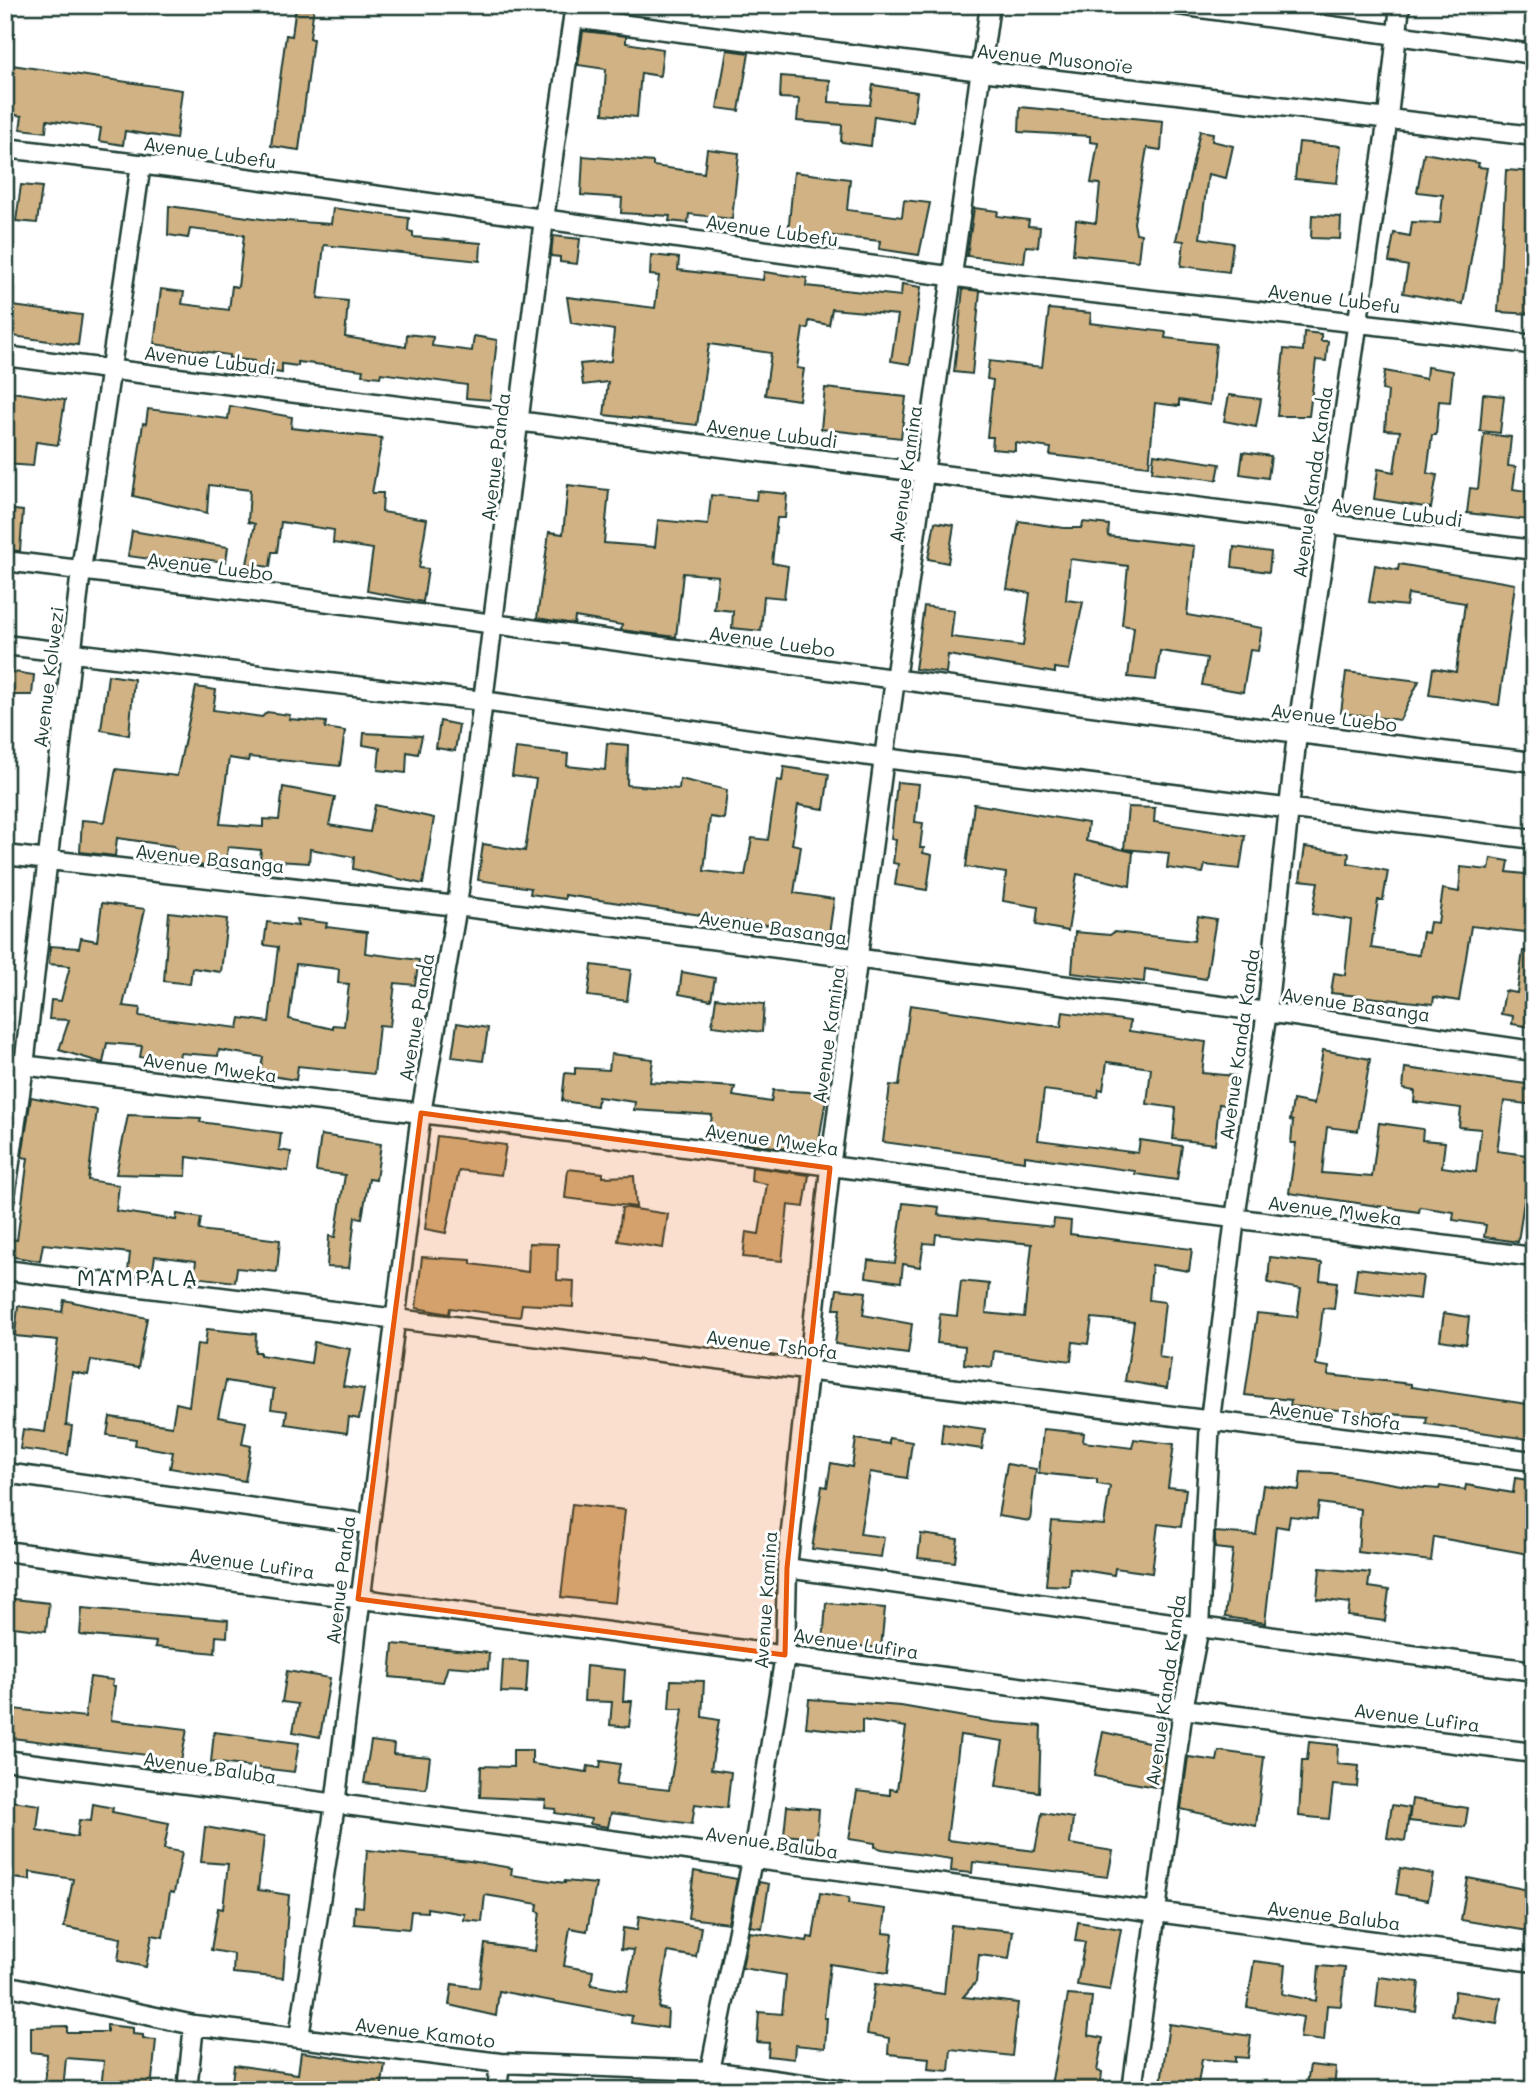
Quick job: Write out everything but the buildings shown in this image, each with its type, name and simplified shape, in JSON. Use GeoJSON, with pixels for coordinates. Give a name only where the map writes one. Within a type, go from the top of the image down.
{"type":"FeatureCollection","features":[{"type":"Feature","properties":{"kind":"street","name":"Avenue Kamina"},"geometry":{"type":"LineString","coordinates":[[710,2071],[752,1860],[785,1655],[787,1568],[830,1168],[884,758],[990,5]]}},
{"type":"Feature","properties":{"kind":"street"},"geometry":{"type":"LineString","coordinates":[[1179,5],[1534,54]]}},
{"type":"Feature","properties":{"kind":"street","name":"Avenue Kanda Kanda"},"geometry":{"type":"LineString","coordinates":[[1132,2090],[1183,1709],[1199,1627],[1210,1420],[1235,1219],[1267,1012],[1297,734],[1388,117],[1400,5]]}},
{"type":"Feature","properties":{"kind":"street","name":"Avenue Musonoïe"},"geometry":{"type":"LineString","coordinates":[[574,12],[981,71],[1534,136]]}},
{"type":"Feature","properties":{"kind":"street","name":"Avenue Panda"},"geometry":{"type":"LineString","coordinates":[[299,2036],[335,1805],[358,1599],[421,1113],[457,906],[495,624],[544,219],[574,12]]}},
{"type":"Feature","properties":{"kind":"street","name":"Avenue Lubefu"},"geometry":{"type":"LineString","coordinates":[[5,148],[141,164],[953,276],[1357,321],[1534,345]]}},
{"type":"Feature","properties":{"kind":"street","name":"Avenue Kolwezi"},"geometry":{"type":"LineString","coordinates":[[5,1197],[24,1066],[46,860],[73,654],[80,570],[141,164]]}},
{"type":"Feature","properties":{"kind":"street","name":"Avenue Lubudi"},"geometry":{"type":"LineString","coordinates":[[5,356],[1534,550]]}},
{"type":"Feature","properties":{"kind":"street","name":"Avenue Luebo"},"geometry":{"type":"LineString","coordinates":[[5,561],[495,624],[1297,734],[1534,762]]}},
{"type":"Feature","properties":{"kind":"street"},"geometry":{"type":"LineString","coordinates":[[5,645],[483,701],[884,758],[1534,839]]}},
{"type":"Feature","properties":{"kind":"street","name":"Avenue Basanga"},"geometry":{"type":"LineString","coordinates":[[5,855],[457,906],[1267,1012],[1534,1051]]}},
{"type":"Feature","properties":{"kind":"street","name":"Avenue Mweka"},"geometry":{"type":"LineString","coordinates":[[5,1063],[421,1113],[1534,1257]]}},
{"type":"Feature","properties":{"kind":"street","name":"Avenue Tshofa"},"geometry":{"type":"LineString","coordinates":[[5,1270],[1534,1461]]}},
{"type":"Feature","properties":{"kind":"street"},"geometry":{"type":"LineString","coordinates":[[5,1473],[368,1524]]}},
{"type":"Feature","properties":{"kind":"street","name":"Avenue Lufira"},"geometry":{"type":"LineString","coordinates":[[5,1551],[1183,1709],[1534,1753]]}},
{"type":"Feature","properties":{"kind":"street"},"geometry":{"type":"LineString","coordinates":[[787,1568],[1199,1627],[1534,1671]]}},
{"type":"Feature","properties":{"kind":"street","name":"Avenue Baluba"},"geometry":{"type":"LineString","coordinates":[[5,1760],[1534,1962]]}},
{"type":"Feature","properties":{"kind":"street","name":"Avenue Kamoto"},"geometry":{"type":"LineString","coordinates":[[5,1985],[194,2025],[500,2063],[710,2071],[807,2088],[844,2090]]}},
{"type":"Feature","properties":{"kind":"street"},"geometry":{"type":"LineString","coordinates":[[187,2090],[194,2025]]}},
{"type":"Feature","properties":{"kind":"street"},"geometry":{"type":"LineString","coordinates":[[496,2090],[500,2063]]}},
{"type":"Feature","properties":{"kind":"highlighted area"},"geometry":{"type":"Polygon","coordinates":[[[421,1113],[830,1168],[787,1568],[785,1655],[358,1599],[421,1113]]]}},
{"type":"Feature","properties":{"kind":"district","name":"MAMPALA"},"geometry":{"type":"Point","coordinates":[138,1277]}}]}
